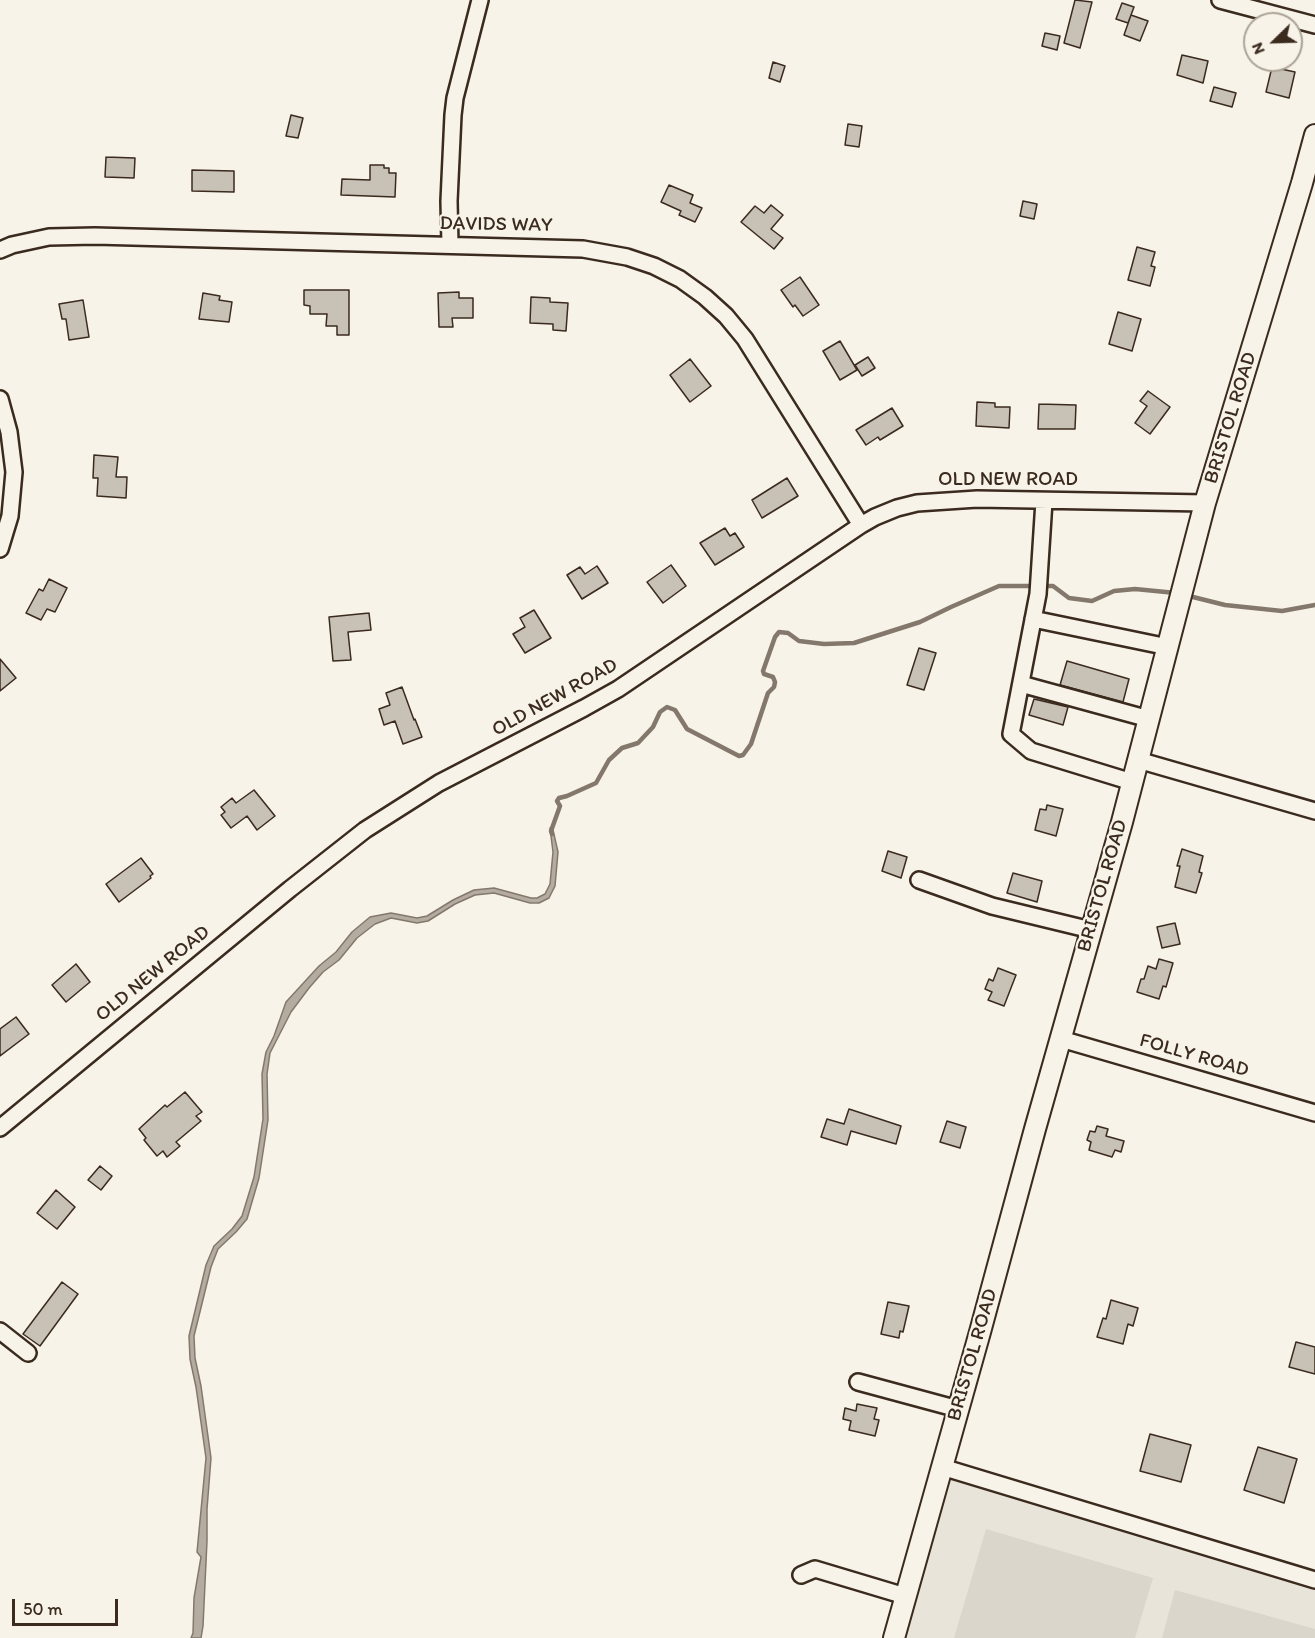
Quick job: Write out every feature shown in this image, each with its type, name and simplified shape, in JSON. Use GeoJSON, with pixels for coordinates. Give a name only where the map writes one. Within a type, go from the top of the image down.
{"type":"FeatureCollection","features":[{"type":"Feature","properties":{"kind":"main road","name":"BRISTOL ROAD"},"geometry":{"type":"LineString","coordinates":[[894,1638],[1132,782],[1206,504],[1309,187],[1315,135]]}},
{"type":"Feature","properties":{"kind":"street"},"geometry":{"type":"LineString","coordinates":[[450,245],[449,201],[455,98],[480,0]]}},
{"type":"Feature","properties":{"kind":"street"},"geometry":{"type":"LineString","coordinates":[[1220,0],[1315,25]]}},
{"type":"Feature","properties":{"kind":"street","name":"DAVIDS WAY"},"geometry":{"type":"LineString","coordinates":[[0,250],[49,237],[95,236],[583,249],[627,256],[680,279],[726,316],[745,339],[861,525]]}},
{"type":"Feature","properties":{"kind":"street"},"geometry":{"type":"LineString","coordinates":[[0,399],[9,432],[14,471],[10,516],[0,549]]}},
{"type":"Feature","properties":{"kind":"street","name":"OLD NEW ROAD"},"geometry":{"type":"LineString","coordinates":[[0,1128],[365,830],[439,783],[618,689],[861,525],[897,508],[927,502],[977,499],[1206,504]]}},
{"type":"Feature","properties":{"kind":"street"},"geometry":{"type":"LineString","coordinates":[[1044,501],[1038,594],[1011,734],[1031,751],[1132,782]]}},
{"type":"Feature","properties":{"kind":"street"},"geometry":{"type":"LineString","coordinates":[[1033,619],[1168,647]]}},
{"type":"Feature","properties":{"kind":"street"},"geometry":{"type":"LineString","coordinates":[[1021,684],[1149,719]]}},
{"type":"Feature","properties":{"kind":"street"},"geometry":{"type":"LineString","coordinates":[[1138,760],[1315,812]]}},
{"type":"Feature","properties":{"kind":"street"},"geometry":{"type":"LineString","coordinates":[[919,880],[992,906],[1091,930]]}},
{"type":"Feature","properties":{"kind":"street","name":"FOLLY ROAD"},"geometry":{"type":"LineString","coordinates":[[1061,1039],[1315,1113]]}},
{"type":"Feature","properties":{"kind":"street"},"geometry":{"type":"LineString","coordinates":[[0,1331],[28,1353]]}},
{"type":"Feature","properties":{"kind":"street"},"geometry":{"type":"LineString","coordinates":[[858,1382],[958,1409]]}},
{"type":"Feature","properties":{"kind":"street"},"geometry":{"type":"LineString","coordinates":[[942,1467],[1315,1580]]}},
{"type":"Feature","properties":{"kind":"street"},"geometry":{"type":"LineString","coordinates":[[801,1575],[815,1569],[905,1596]]}},
{"type":"Feature","properties":{"kind":"shaded area"},"geometry":{"type":"Polygon","coordinates":[[[550,828],[553,830],[558,852],[555,886],[549,898],[539,903],[530,903],[494,893],[475,895],[455,904],[428,921],[417,923],[391,918],[375,924],[357,938],[339,960],[323,972],[309,988],[291,1012],[270,1053],[267,1074],[268,1120],[259,1178],[247,1219],[218,1249],[211,1267],[194,1336],[195,1358],[211,1458],[203,1626],[201,1638],[191,1638],[194,1598],[201,1557],[197,1552],[206,1458],[190,1359],[189,1336],[206,1265],[214,1246],[242,1216],[254,1177],[263,1119],[262,1074],[266,1052],[286,1002],[319,966],[336,952],[352,932],[370,917],[391,913],[417,918],[427,916],[474,890],[494,888],[531,898],[545,894],[550,884],[553,852],[550,828]]]}},
{"type":"Feature","properties":{"kind":"shaded area"},"geometry":{"type":"Polygon","coordinates":[[[942,1467],[1315,1577],[1315,1638],[894,1638],[942,1467]]]}},
{"type":"Feature","properties":{"kind":"shaded area"},"geometry":{"type":"Polygon","coordinates":[[[986,1529],[1153,1578],[1135,1638],[954,1638],[986,1529]]]}},
{"type":"Feature","properties":{"kind":"shaded area"},"geometry":{"type":"Polygon","coordinates":[[[1175,1590],[1315,1629],[1315,1638],[1162,1638],[1175,1590]]]}},
{"type":"Feature","properties":{"kind":"building"},"geometry":{"type":"Polygon","coordinates":[[[1075,0],[1092,2],[1080,48],[1064,43],[1075,0]]]}},
{"type":"Feature","properties":{"kind":"building"},"geometry":{"type":"Polygon","coordinates":[[[1122,3],[1134,7],[1128,23],[1116,19],[1122,3]]]}},
{"type":"Feature","properties":{"kind":"building"},"geometry":{"type":"Polygon","coordinates":[[[1131,15],[1148,21],[1140,41],[1124,35],[1131,15]]]}},
{"type":"Feature","properties":{"kind":"building"},"geometry":{"type":"Polygon","coordinates":[[[1045,33],[1060,36],[1057,50],[1042,46],[1045,33]]]}},
{"type":"Feature","properties":{"kind":"building"},"geometry":{"type":"Polygon","coordinates":[[[1182,55],[1208,61],[1203,83],[1177,75],[1182,55]]]}},
{"type":"Feature","properties":{"kind":"building"},"geometry":{"type":"Polygon","coordinates":[[[773,62],[785,66],[780,82],[769,78],[773,62]]]}},
{"type":"Feature","properties":{"kind":"building"},"geometry":{"type":"Polygon","coordinates":[[[1271,72],[1295,72],[1289,98],[1266,92],[1271,72]]]}},
{"type":"Feature","properties":{"kind":"building"},"geometry":{"type":"Polygon","coordinates":[[[1214,87],[1236,93],[1232,107],[1210,101],[1214,87]]]}},
{"type":"Feature","properties":{"kind":"building"},"geometry":{"type":"Polygon","coordinates":[[[291,115],[303,118],[298,138],[286,136],[291,115]]]}},
{"type":"Feature","properties":{"kind":"building"},"geometry":{"type":"Polygon","coordinates":[[[848,124],[862,126],[859,147],[845,145],[848,124]]]}},
{"type":"Feature","properties":{"kind":"building"},"geometry":{"type":"Polygon","coordinates":[[[106,157],[135,158],[134,178],[105,177],[106,157]]]}},
{"type":"Feature","properties":{"kind":"building"},"geometry":{"type":"Polygon","coordinates":[[[370,165],[384,165],[384,168],[389,168],[389,173],[396,173],[395,197],[341,195],[342,179],[370,180],[370,165]]]}},
{"type":"Feature","properties":{"kind":"building"},"geometry":{"type":"Polygon","coordinates":[[[192,170],[234,171],[234,192],[192,191],[192,170]]]}},
{"type":"Feature","properties":{"kind":"building"},"geometry":{"type":"Polygon","coordinates":[[[669,185],[693,195],[690,203],[702,208],[695,222],[679,215],[681,211],[661,202],[669,185]]]}},
{"type":"Feature","properties":{"kind":"building"},"geometry":{"type":"Polygon","coordinates":[[[1023,201],[1037,204],[1034,219],[1020,216],[1023,201]]]}},
{"type":"Feature","properties":{"kind":"building"},"geometry":{"type":"Polygon","coordinates":[[[771,205],[783,215],[771,229],[783,238],[774,249],[741,222],[755,206],[764,213],[771,205]]]}},
{"type":"Feature","properties":{"kind":"building"},"geometry":{"type":"Polygon","coordinates":[[[1137,247],[1155,252],[1151,266],[1155,267],[1150,286],[1128,280],[1137,247]]]}},
{"type":"Feature","properties":{"kind":"building"},"geometry":{"type":"Polygon","coordinates":[[[800,277],[819,305],[803,316],[795,305],[793,307],[781,290],[800,277]]]}},
{"type":"Feature","properties":{"kind":"building"},"geometry":{"type":"Polygon","coordinates":[[[304,290],[349,290],[349,335],[337,335],[337,326],[326,326],[327,314],[310,314],[310,306],[304,305],[304,290]]]}},
{"type":"Feature","properties":{"kind":"building"},"geometry":{"type":"Polygon","coordinates":[[[459,292],[459,298],[473,298],[473,318],[452,318],[453,327],[439,327],[438,293],[459,292]]]}},
{"type":"Feature","properties":{"kind":"building"},"geometry":{"type":"Polygon","coordinates":[[[203,293],[220,296],[219,300],[232,302],[229,322],[199,319],[203,293]]]}},
{"type":"Feature","properties":{"kind":"building"},"geometry":{"type":"Polygon","coordinates":[[[531,297],[550,298],[550,302],[568,303],[566,331],[553,330],[553,324],[530,323],[531,297]]]}},
{"type":"Feature","properties":{"kind":"building"},"geometry":{"type":"Polygon","coordinates":[[[83,300],[89,337],[69,340],[66,319],[62,319],[59,304],[83,300]]]}},
{"type":"Feature","properties":{"kind":"building"},"geometry":{"type":"Polygon","coordinates":[[[1118,312],[1141,319],[1132,351],[1109,344],[1118,312]]]}},
{"type":"Feature","properties":{"kind":"building"},"geometry":{"type":"Polygon","coordinates":[[[840,341],[857,370],[840,380],[823,351],[840,341]]]}},
{"type":"Feature","properties":{"kind":"building"},"geometry":{"type":"Polygon","coordinates":[[[868,357],[875,368],[862,376],[855,365],[868,357]]]}},
{"type":"Feature","properties":{"kind":"building"},"geometry":{"type":"Polygon","coordinates":[[[690,359],[711,386],[690,402],[670,375],[690,359]]]}},
{"type":"Feature","properties":{"kind":"building"},"geometry":{"type":"Polygon","coordinates":[[[1148,391],[1170,407],[1150,434],[1135,423],[1147,406],[1140,401],[1148,391]]]}},
{"type":"Feature","properties":{"kind":"building"},"geometry":{"type":"Polygon","coordinates":[[[977,402],[995,403],[995,407],[1010,407],[1009,428],[976,426],[977,402]]]}},
{"type":"Feature","properties":{"kind":"building"},"geometry":{"type":"Polygon","coordinates":[[[1039,404],[1076,405],[1075,429],[1038,429],[1039,404]]]}},
{"type":"Feature","properties":{"kind":"building"},"geometry":{"type":"Polygon","coordinates":[[[892,408],[903,426],[880,440],[878,437],[866,445],[856,430],[892,408]]]}},
{"type":"Feature","properties":{"kind":"building"},"geometry":{"type":"Polygon","coordinates":[[[94,455],[118,457],[116,477],[127,477],[126,498],[97,496],[98,478],[93,478],[94,455]]]}},
{"type":"Feature","properties":{"kind":"building"},"geometry":{"type":"Polygon","coordinates":[[[787,478],[798,496],[762,518],[752,500],[787,478]]]}},
{"type":"Feature","properties":{"kind":"building"},"geometry":{"type":"Polygon","coordinates":[[[725,528],[730,536],[735,533],[744,547],[715,565],[700,543],[725,528]]]}},
{"type":"Feature","properties":{"kind":"building"},"geometry":{"type":"Polygon","coordinates":[[[671,565],[686,586],[663,603],[647,582],[671,565]]]}},
{"type":"Feature","properties":{"kind":"building"},"geometry":{"type":"Polygon","coordinates":[[[597,566],[608,583],[582,599],[567,575],[580,567],[585,574],[597,566]]]}},
{"type":"Feature","properties":{"kind":"building"},"geometry":{"type":"Polygon","coordinates":[[[49,579],[67,588],[55,612],[47,609],[41,620],[26,613],[39,589],[43,591],[49,579]]]}},
{"type":"Feature","properties":{"kind":"building"},"geometry":{"type":"Polygon","coordinates":[[[534,610],[551,638],[525,653],[513,634],[525,627],[520,618],[534,610]]]}},
{"type":"Feature","properties":{"kind":"building"},"geometry":{"type":"Polygon","coordinates":[[[369,613],[371,630],[348,632],[351,660],[333,661],[329,617],[369,613]]]}},
{"type":"Feature","properties":{"kind":"building"},"geometry":{"type":"Polygon","coordinates":[[[919,648],[936,653],[924,690],[907,685],[919,648]]]}},
{"type":"Feature","properties":{"kind":"building"},"geometry":{"type":"Polygon","coordinates":[[[0,659],[16,678],[0,691],[0,659]]]}},
{"type":"Feature","properties":{"kind":"building"},"geometry":{"type":"Polygon","coordinates":[[[1067,661],[1129,679],[1123,702],[1060,685],[1067,661]]]}},
{"type":"Feature","properties":{"kind":"building"},"geometry":{"type":"Polygon","coordinates":[[[402,687],[422,737],[403,744],[395,721],[384,725],[379,709],[390,705],[386,693],[402,687]]]}},
{"type":"Feature","properties":{"kind":"building"},"geometry":{"type":"Polygon","coordinates":[[[1034,699],[1068,707],[1063,725],[1029,715],[1034,699]]]}},
{"type":"Feature","properties":{"kind":"building"},"geometry":{"type":"Polygon","coordinates":[[[254,790],[275,816],[257,830],[247,816],[231,828],[221,815],[225,812],[221,807],[232,798],[236,803],[254,790]]]}},
{"type":"Feature","properties":{"kind":"building"},"geometry":{"type":"Polygon","coordinates":[[[1047,805],[1063,809],[1056,836],[1035,830],[1040,809],[1046,810],[1047,805]]]}},
{"type":"Feature","properties":{"kind":"building"},"geometry":{"type":"Polygon","coordinates":[[[1182,849],[1203,856],[1199,872],[1202,873],[1196,893],[1175,887],[1180,866],[1177,866],[1182,849]]]}},
{"type":"Feature","properties":{"kind":"building"},"geometry":{"type":"Polygon","coordinates":[[[888,851],[907,857],[901,878],[882,871],[888,851]]]}},
{"type":"Feature","properties":{"kind":"building"},"geometry":{"type":"Polygon","coordinates":[[[141,858],[153,874],[151,878],[119,902],[106,884],[141,858]]]}},
{"type":"Feature","properties":{"kind":"building"},"geometry":{"type":"Polygon","coordinates":[[[1013,873],[1042,881],[1037,902],[1007,893],[1013,873]]]}},
{"type":"Feature","properties":{"kind":"building"},"geometry":{"type":"Polygon","coordinates":[[[1175,923],[1180,944],[1162,948],[1157,927],[1175,923]]]}},
{"type":"Feature","properties":{"kind":"building"},"geometry":{"type":"Polygon","coordinates":[[[1159,959],[1173,963],[1166,987],[1163,986],[1159,999],[1137,992],[1148,966],[1156,969],[1159,959]]]}},
{"type":"Feature","properties":{"kind":"building"},"geometry":{"type":"Polygon","coordinates":[[[76,964],[90,982],[66,1002],[52,985],[76,964]]]}},
{"type":"Feature","properties":{"kind":"building"},"geometry":{"type":"Polygon","coordinates":[[[998,968],[1016,975],[1004,1006],[988,1000],[992,992],[985,989],[989,979],[993,981],[998,968]]]}},
{"type":"Feature","properties":{"kind":"building"},"geometry":{"type":"Polygon","coordinates":[[[16,1017],[29,1034],[0,1056],[0,1029],[16,1017]]]}},
{"type":"Feature","properties":{"kind":"building"},"geometry":{"type":"Polygon","coordinates":[[[185,1092],[202,1112],[196,1116],[201,1121],[176,1142],[180,1146],[167,1157],[163,1151],[157,1156],[144,1140],[146,1138],[139,1129],[165,1105],[167,1107],[185,1092]]]}},
{"type":"Feature","properties":{"kind":"building"},"geometry":{"type":"Polygon","coordinates":[[[849,1109],[901,1126],[896,1144],[851,1131],[847,1145],[821,1137],[827,1119],[844,1124],[849,1109]]]}},
{"type":"Feature","properties":{"kind":"building"},"geometry":{"type":"Polygon","coordinates":[[[947,1121],[966,1127],[960,1148],[940,1142],[947,1121]]]}},
{"type":"Feature","properties":{"kind":"building"},"geometry":{"type":"Polygon","coordinates":[[[1097,1126],[1108,1129],[1106,1136],[1124,1141],[1121,1152],[1115,1150],[1112,1157],[1089,1150],[1091,1142],[1087,1140],[1090,1131],[1095,1132],[1097,1126]]]}},
{"type":"Feature","properties":{"kind":"building"},"geometry":{"type":"Polygon","coordinates":[[[100,1166],[112,1176],[101,1190],[88,1180],[100,1166]]]}},
{"type":"Feature","properties":{"kind":"building"},"geometry":{"type":"Polygon","coordinates":[[[56,1190],[75,1207],[57,1229],[37,1213],[56,1190]]]}},
{"type":"Feature","properties":{"kind":"building"},"geometry":{"type":"Polygon","coordinates":[[[62,1282],[78,1294],[40,1346],[23,1334],[62,1282]]]}},
{"type":"Feature","properties":{"kind":"building"},"geometry":{"type":"Polygon","coordinates":[[[1111,1300],[1138,1308],[1133,1326],[1128,1324],[1123,1344],[1097,1337],[1103,1318],[1106,1319],[1111,1300]]]}},
{"type":"Feature","properties":{"kind":"building"},"geometry":{"type":"Polygon","coordinates":[[[888,1302],[909,1306],[903,1332],[900,1331],[899,1338],[881,1334],[888,1302]]]}},
{"type":"Feature","properties":{"kind":"building"},"geometry":{"type":"Polygon","coordinates":[[[1296,1342],[1315,1347],[1315,1374],[1289,1367],[1296,1342]]]}},
{"type":"Feature","properties":{"kind":"building"},"geometry":{"type":"Polygon","coordinates":[[[857,1404],[877,1408],[874,1419],[879,1420],[875,1436],[849,1430],[851,1421],[843,1419],[845,1408],[856,1411],[857,1404]]]}},
{"type":"Feature","properties":{"kind":"building"},"geometry":{"type":"Polygon","coordinates":[[[1150,1434],[1191,1445],[1181,1482],[1140,1471],[1150,1434]]]}},
{"type":"Feature","properties":{"kind":"building"},"geometry":{"type":"Polygon","coordinates":[[[1258,1447],[1297,1459],[1284,1503],[1244,1490],[1258,1447]]]}},
{"type":"Feature","properties":{"kind":"waterway"},"geometry":{"type":"LineString","coordinates":[[552,834],[560,806],[557,801],[559,798],[596,783],[609,760],[622,748],[638,743],[653,727],[660,712],[667,707],[675,710],[687,729],[739,756],[743,755],[751,744],[768,693],[774,687],[773,677],[764,674],[763,671],[775,637],[779,632],[788,633],[799,641],[824,644],[854,643],[920,622],[999,586],[1053,586],[1069,598],[1092,601],[1114,591],[1135,589],[1176,593]]}},
{"type":"Feature","properties":{"kind":"waterway"},"geometry":{"type":"LineString","coordinates":[[1185,595],[1225,605],[1282,611],[1315,605]]}}]}
